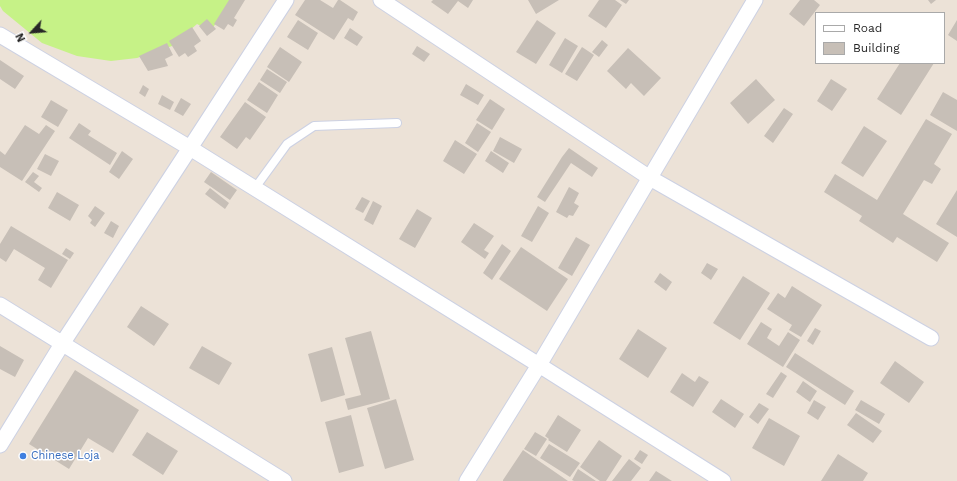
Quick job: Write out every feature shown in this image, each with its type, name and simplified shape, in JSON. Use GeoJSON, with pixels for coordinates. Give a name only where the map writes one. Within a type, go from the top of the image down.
{"type":"FeatureCollection","features":[{"type":"Feature","properties":{"kind":"street"},"geometry":{"type":"LineString","coordinates":[[0,445],[62,344],[286,0]]}},
{"type":"Feature","properties":{"kind":"street"},"geometry":{"type":"LineString","coordinates":[[380,0],[650,178],[930,338]]}},
{"type":"Feature","properties":{"kind":"street"},"geometry":{"type":"LineString","coordinates":[[467,481],[539,365],[755,0]]}},
{"type":"Feature","properties":{"kind":"street"},"geometry":{"type":"LineString","coordinates":[[0,35],[255,188],[723,481]]}},
{"type":"Feature","properties":{"kind":"street"},"geometry":{"type":"LineString","coordinates":[[0,305],[284,481]]}},
{"type":"Feature","properties":{"kind":"lane"},"geometry":{"type":"LineString","coordinates":[[255,188],[287,144],[314,126],[397,123]]}},
{"type":"Feature","properties":{"kind":"green space"},"geometry":{"type":"Polygon","coordinates":[[[0,0],[230,0],[211,31],[197,24],[172,46],[137,58],[111,61],[77,56],[42,43],[3,11],[0,6],[0,0]]]}},
{"type":"Feature","properties":{"kind":"building"},"geometry":{"type":"Polygon","coordinates":[[[229,0],[245,0],[234,18],[237,20],[233,27],[228,24],[224,30],[214,24],[229,0]]]}},
{"type":"Feature","properties":{"kind":"building"},"geometry":{"type":"Polygon","coordinates":[[[305,0],[320,0],[333,8],[338,0],[340,0],[358,12],[353,21],[348,18],[334,40],[295,15],[305,0]]]}},
{"type":"Feature","properties":{"kind":"building"},"geometry":{"type":"Polygon","coordinates":[[[433,0],[473,0],[468,8],[458,1],[448,14],[431,2],[433,0]]]}},
{"type":"Feature","properties":{"kind":"building"},"geometry":{"type":"Polygon","coordinates":[[[528,0],[559,0],[536,14],[528,0]]]}},
{"type":"Feature","properties":{"kind":"building"},"geometry":{"type":"Polygon","coordinates":[[[599,0],[615,0],[622,5],[606,28],[588,16],[599,0]]]}},
{"type":"Feature","properties":{"kind":"building"},"geometry":{"type":"Polygon","coordinates":[[[620,0],[629,0],[626,4],[620,0]]]}},
{"type":"Feature","properties":{"kind":"building"},"geometry":{"type":"Polygon","coordinates":[[[800,0],[814,0],[820,5],[804,26],[789,14],[800,0]]]}},
{"type":"Feature","properties":{"kind":"building"},"geometry":{"type":"Polygon","coordinates":[[[928,0],[936,0],[931,4],[928,0]]]}},
{"type":"Feature","properties":{"kind":"building"},"geometry":{"type":"Polygon","coordinates":[[[207,19],[216,29],[207,36],[199,26],[207,19]]]}},
{"type":"Feature","properties":{"kind":"building"},"geometry":{"type":"Polygon","coordinates":[[[298,20],[318,33],[308,50],[287,37],[298,20]]]}},
{"type":"Feature","properties":{"kind":"building"},"geometry":{"type":"Polygon","coordinates":[[[537,20],[556,33],[536,64],[516,52],[537,20]]]}},
{"type":"Feature","properties":{"kind":"building"},"geometry":{"type":"Polygon","coordinates":[[[957,20],[957,41],[948,35],[957,20]]]}},
{"type":"Feature","properties":{"kind":"building"},"geometry":{"type":"Polygon","coordinates":[[[192,27],[201,41],[194,46],[197,51],[188,57],[185,53],[179,57],[169,41],[192,27]]]}},
{"type":"Feature","properties":{"kind":"building"},"geometry":{"type":"Polygon","coordinates":[[[350,28],[363,37],[357,46],[344,38],[350,28]]]}},
{"type":"Feature","properties":{"kind":"building"},"geometry":{"type":"Polygon","coordinates":[[[565,38],[578,46],[562,73],[549,65],[565,38]]]}},
{"type":"Feature","properties":{"kind":"building"},"geometry":{"type":"Polygon","coordinates":[[[602,40],[608,45],[599,57],[592,52],[602,40]]]}},
{"type":"Feature","properties":{"kind":"building"},"geometry":{"type":"Polygon","coordinates":[[[167,43],[173,55],[165,59],[168,66],[148,71],[139,56],[167,43]]]}},
{"type":"Feature","properties":{"kind":"building"},"geometry":{"type":"Polygon","coordinates":[[[417,46],[430,54],[424,62],[412,54],[417,46]]]}},
{"type":"Feature","properties":{"kind":"building"},"geometry":{"type":"Polygon","coordinates":[[[280,47],[302,62],[289,82],[267,67],[280,47]]]}},
{"type":"Feature","properties":{"kind":"building"},"geometry":{"type":"Polygon","coordinates":[[[582,47],[594,55],[577,81],[565,74],[582,47]]]}},
{"type":"Feature","properties":{"kind":"building"},"geometry":{"type":"Polygon","coordinates":[[[628,48],[661,78],[644,96],[631,83],[626,89],[607,71],[628,48]]]}},
{"type":"Feature","properties":{"kind":"building"},"geometry":{"type":"Polygon","coordinates":[[[0,60],[24,76],[15,89],[0,79],[0,60]]]}},
{"type":"Feature","properties":{"kind":"building"},"geometry":{"type":"Polygon","coordinates":[[[899,64],[933,64],[901,115],[877,99],[899,64]]]}},
{"type":"Feature","properties":{"kind":"building"},"geometry":{"type":"Polygon","coordinates":[[[267,69],[287,82],[280,93],[260,80],[267,69]]]}},
{"type":"Feature","properties":{"kind":"building"},"geometry":{"type":"Polygon","coordinates":[[[756,79],[775,100],[748,124],[730,103],[756,79]]]}},
{"type":"Feature","properties":{"kind":"building"},"geometry":{"type":"Polygon","coordinates":[[[831,79],[847,89],[832,111],[817,101],[831,79]]]}},
{"type":"Feature","properties":{"kind":"building"},"geometry":{"type":"Polygon","coordinates":[[[259,82],[278,95],[267,113],[247,100],[259,82]]]}},
{"type":"Feature","properties":{"kind":"building"},"geometry":{"type":"Polygon","coordinates":[[[466,84],[484,95],[478,105],[460,95],[466,84]]]}},
{"type":"Feature","properties":{"kind":"building"},"geometry":{"type":"Polygon","coordinates":[[[143,85],[149,89],[145,97],[139,93],[143,85]]]}},
{"type":"Feature","properties":{"kind":"building"},"geometry":{"type":"Polygon","coordinates":[[[943,92],[957,100],[957,131],[930,115],[943,92]]]}},
{"type":"Feature","properties":{"kind":"building"},"geometry":{"type":"Polygon","coordinates":[[[162,95],[174,102],[170,110],[158,104],[162,95]]]}},
{"type":"Feature","properties":{"kind":"building"},"geometry":{"type":"Polygon","coordinates":[[[181,98],[191,104],[183,116],[174,111],[181,98]]]}},
{"type":"Feature","properties":{"kind":"building"},"geometry":{"type":"Polygon","coordinates":[[[490,99],[505,109],[492,130],[476,120],[490,99]]]}},
{"type":"Feature","properties":{"kind":"building"},"geometry":{"type":"Polygon","coordinates":[[[51,100],[68,110],[58,127],[41,117],[51,100]]]}},
{"type":"Feature","properties":{"kind":"building"},"geometry":{"type":"Polygon","coordinates":[[[245,102],[266,117],[250,140],[246,137],[237,149],[220,137],[245,102]]]}},
{"type":"Feature","properties":{"kind":"building"},"geometry":{"type":"Polygon","coordinates":[[[784,108],[793,114],[773,143],[764,136],[784,108]]]}},
{"type":"Feature","properties":{"kind":"building"},"geometry":{"type":"Polygon","coordinates":[[[926,119],[952,134],[934,164],[941,169],[932,184],[924,180],[903,214],[949,243],[937,262],[897,237],[893,243],[859,221],[862,216],[824,192],[835,174],[877,200],[926,119]]]}},
{"type":"Feature","properties":{"kind":"building"},"geometry":{"type":"Polygon","coordinates":[[[79,123],[91,131],[88,135],[117,153],[110,165],[69,138],[79,123]]]}},
{"type":"Feature","properties":{"kind":"building"},"geometry":{"type":"Polygon","coordinates":[[[477,123],[491,132],[478,152],[465,143],[477,123]]]}},
{"type":"Feature","properties":{"kind":"building"},"geometry":{"type":"Polygon","coordinates":[[[25,125],[39,134],[46,125],[55,131],[22,181],[0,167],[0,151],[5,155],[25,125]]]}},
{"type":"Feature","properties":{"kind":"building"},"geometry":{"type":"Polygon","coordinates":[[[864,126],[887,141],[863,177],[841,163],[864,126]]]}},
{"type":"Feature","properties":{"kind":"building"},"geometry":{"type":"Polygon","coordinates":[[[500,137],[522,149],[514,163],[493,151],[500,137]]]}},
{"type":"Feature","properties":{"kind":"building"},"geometry":{"type":"Polygon","coordinates":[[[455,140],[477,154],[464,174],[443,161],[455,140]]]}},
{"type":"Feature","properties":{"kind":"building"},"geometry":{"type":"Polygon","coordinates":[[[569,148],[598,168],[592,177],[571,163],[545,202],[537,197],[569,148]]]}},
{"type":"Feature","properties":{"kind":"building"},"geometry":{"type":"Polygon","coordinates":[[[122,151],[133,159],[119,179],[109,172],[122,151]]]}},
{"type":"Feature","properties":{"kind":"building"},"geometry":{"type":"Polygon","coordinates":[[[491,151],[509,163],[503,173],[485,161],[491,151]]]}},
{"type":"Feature","properties":{"kind":"building"},"geometry":{"type":"Polygon","coordinates":[[[45,154],[59,161],[51,176],[37,169],[45,154]]]}},
{"type":"Feature","properties":{"kind":"building"},"geometry":{"type":"Polygon","coordinates":[[[33,172],[39,176],[34,182],[42,188],[39,192],[25,182],[33,172]]]}},
{"type":"Feature","properties":{"kind":"building"},"geometry":{"type":"Polygon","coordinates":[[[211,172],[237,190],[230,200],[204,182],[211,172]]]}},
{"type":"Feature","properties":{"kind":"building"},"geometry":{"type":"Polygon","coordinates":[[[569,187],[579,193],[574,203],[579,206],[573,216],[569,215],[567,218],[556,212],[569,187]]]}},
{"type":"Feature","properties":{"kind":"building"},"geometry":{"type":"Polygon","coordinates":[[[210,188],[229,203],[225,209],[205,194],[210,188]]]}},
{"type":"Feature","properties":{"kind":"building"},"geometry":{"type":"Polygon","coordinates":[[[957,190],[957,237],[936,224],[957,190]]]}},
{"type":"Feature","properties":{"kind":"building"},"geometry":{"type":"Polygon","coordinates":[[[57,192],[79,205],[70,221],[48,208],[57,192]]]}},
{"type":"Feature","properties":{"kind":"building"},"geometry":{"type":"Polygon","coordinates":[[[362,197],[370,201],[363,213],[355,209],[362,197]]]}},
{"type":"Feature","properties":{"kind":"building"},"geometry":{"type":"Polygon","coordinates":[[[373,201],[382,206],[373,225],[364,220],[373,201]]]}},
{"type":"Feature","properties":{"kind":"building"},"geometry":{"type":"Polygon","coordinates":[[[95,206],[105,213],[95,227],[90,223],[92,220],[88,216],[95,206]]]}},
{"type":"Feature","properties":{"kind":"building"},"geometry":{"type":"Polygon","coordinates":[[[538,206],[549,213],[532,242],[521,236],[538,206]]]}},
{"type":"Feature","properties":{"kind":"building"},"geometry":{"type":"Polygon","coordinates":[[[417,209],[432,218],[415,248],[399,239],[417,209]]]}},
{"type":"Feature","properties":{"kind":"building"},"geometry":{"type":"Polygon","coordinates":[[[111,221],[119,226],[113,238],[104,233],[111,221]]]}},
{"type":"Feature","properties":{"kind":"building"},"geometry":{"type":"Polygon","coordinates":[[[474,223],[494,236],[484,250],[489,253],[485,259],[461,242],[474,223]]]}},
{"type":"Feature","properties":{"kind":"building"},"geometry":{"type":"Polygon","coordinates":[[[11,226],[68,260],[51,288],[38,280],[45,268],[14,249],[6,262],[0,258],[0,244],[11,226]]]}},
{"type":"Feature","properties":{"kind":"building"},"geometry":{"type":"Polygon","coordinates":[[[576,237],[590,245],[572,276],[558,268],[576,237]]]}},
{"type":"Feature","properties":{"kind":"building"},"geometry":{"type":"Polygon","coordinates":[[[502,244],[511,251],[492,280],[483,273],[502,244]]]}},
{"type":"Feature","properties":{"kind":"building"},"geometry":{"type":"Polygon","coordinates":[[[521,247],[568,279],[547,311],[499,279],[521,247]]]}},
{"type":"Feature","properties":{"kind":"building"},"geometry":{"type":"Polygon","coordinates":[[[66,248],[74,253],[70,259],[62,254],[66,248]]]}},
{"type":"Feature","properties":{"kind":"building"},"geometry":{"type":"Polygon","coordinates":[[[707,263],[718,269],[711,280],[701,273],[707,263]]]}},
{"type":"Feature","properties":{"kind":"building"},"geometry":{"type":"Polygon","coordinates":[[[660,273],[672,282],[666,291],[654,282],[660,273]]]}},
{"type":"Feature","properties":{"kind":"building"},"geometry":{"type":"Polygon","coordinates":[[[743,276],[770,293],[740,340],[713,323],[743,276]]]}},
{"type":"Feature","properties":{"kind":"building"},"geometry":{"type":"Polygon","coordinates":[[[792,286],[822,305],[801,337],[789,330],[792,325],[767,309],[778,293],[785,298],[792,286]]]}},
{"type":"Feature","properties":{"kind":"building"},"geometry":{"type":"Polygon","coordinates":[[[141,306],[169,324],[154,346],[127,327],[141,306]]]}},
{"type":"Feature","properties":{"kind":"building"},"geometry":{"type":"Polygon","coordinates":[[[761,322],[772,329],[767,338],[779,346],[788,332],[800,340],[783,367],[747,344],[761,322]]]}},
{"type":"Feature","properties":{"kind":"building"},"geometry":{"type":"Polygon","coordinates":[[[815,328],[821,331],[813,345],[807,341],[815,328]]]}},
{"type":"Feature","properties":{"kind":"building"},"geometry":{"type":"Polygon","coordinates":[[[638,329],[667,348],[648,378],[619,359],[638,329]]]}},
{"type":"Feature","properties":{"kind":"building"},"geometry":{"type":"Polygon","coordinates":[[[371,331],[390,399],[348,410],[345,399],[361,395],[345,338],[371,331]]]}},
{"type":"Feature","properties":{"kind":"building"},"geometry":{"type":"Polygon","coordinates":[[[0,346],[24,360],[15,377],[0,369],[0,346]]]}},
{"type":"Feature","properties":{"kind":"building"},"geometry":{"type":"Polygon","coordinates":[[[202,346],[232,363],[219,385],[189,368],[202,346]]]}},
{"type":"Feature","properties":{"kind":"building"},"geometry":{"type":"Polygon","coordinates":[[[332,347],[345,395],[321,402],[308,354],[332,347]]]}},
{"type":"Feature","properties":{"kind":"building"},"geometry":{"type":"Polygon","coordinates":[[[795,353],[854,391],[845,405],[786,367],[795,353]]]}},
{"type":"Feature","properties":{"kind":"building"},"geometry":{"type":"Polygon","coordinates":[[[895,361],[924,382],[909,403],[880,383],[895,361]]]}},
{"type":"Feature","properties":{"kind":"building"},"geometry":{"type":"Polygon","coordinates":[[[75,370],[139,410],[113,453],[88,438],[69,469],[29,444],[75,370]]]}},
{"type":"Feature","properties":{"kind":"building"},"geometry":{"type":"Polygon","coordinates":[[[781,372],[787,376],[773,398],[766,394],[781,372]]]}},
{"type":"Feature","properties":{"kind":"building"},"geometry":{"type":"Polygon","coordinates":[[[682,373],[695,382],[699,376],[709,382],[693,407],[670,392],[682,373]]]}},
{"type":"Feature","properties":{"kind":"building"},"geometry":{"type":"Polygon","coordinates":[[[803,381],[817,391],[810,402],[796,392],[803,381]]]}},
{"type":"Feature","properties":{"kind":"building"},"geometry":{"type":"Polygon","coordinates":[[[396,399],[414,460],[385,469],[367,408],[396,399]]]}},
{"type":"Feature","properties":{"kind":"building"},"geometry":{"type":"Polygon","coordinates":[[[721,399],[744,414],[735,428],[712,412],[721,399]]]}},
{"type":"Feature","properties":{"kind":"building"},"geometry":{"type":"Polygon","coordinates":[[[814,400],[826,407],[818,420],[807,413],[814,400]]]}},
{"type":"Feature","properties":{"kind":"building"},"geometry":{"type":"Polygon","coordinates":[[[861,400],[885,414],[879,424],[855,410],[861,400]]]}},
{"type":"Feature","properties":{"kind":"building"},"geometry":{"type":"Polygon","coordinates":[[[759,403],[769,409],[758,424],[749,417],[759,403]]]}},
{"type":"Feature","properties":{"kind":"building"},"geometry":{"type":"Polygon","coordinates":[[[856,413],[882,431],[873,443],[847,425],[856,413]]]}},
{"type":"Feature","properties":{"kind":"building"},"geometry":{"type":"Polygon","coordinates":[[[351,415],[364,466],[339,473],[325,422],[351,415]]]}},
{"type":"Feature","properties":{"kind":"building"},"geometry":{"type":"Polygon","coordinates":[[[558,415],[581,430],[567,452],[548,440],[549,439],[545,436],[558,415]]]}},
{"type":"Feature","properties":{"kind":"building"},"geometry":{"type":"Polygon","coordinates":[[[769,418],[800,436],[784,466],[752,448],[769,418]]]}},
{"type":"Feature","properties":{"kind":"building"},"geometry":{"type":"Polygon","coordinates":[[[147,432],[178,451],[163,475],[132,455],[147,432]]]}},
{"type":"Feature","properties":{"kind":"building"},"geometry":{"type":"Polygon","coordinates":[[[535,432],[547,439],[536,456],[524,449],[535,432]]]}},
{"type":"Feature","properties":{"kind":"building"},"geometry":{"type":"Polygon","coordinates":[[[599,440],[622,456],[606,481],[600,481],[580,467],[599,440]]]}},
{"type":"Feature","properties":{"kind":"building"},"geometry":{"type":"Polygon","coordinates":[[[549,444],[580,463],[570,477],[540,458],[549,444]]]}},
{"type":"Feature","properties":{"kind":"building"},"geometry":{"type":"Polygon","coordinates":[[[523,450],[568,481],[503,481],[523,450]]]}},
{"type":"Feature","properties":{"kind":"building"},"geometry":{"type":"Polygon","coordinates":[[[640,450],[648,455],[642,464],[634,459],[640,450]]]}},
{"type":"Feature","properties":{"kind":"building"},"geometry":{"type":"Polygon","coordinates":[[[838,454],[868,473],[863,481],[821,481],[838,454]]]}},
{"type":"Feature","properties":{"kind":"building"},"geometry":{"type":"Polygon","coordinates":[[[629,459],[641,468],[631,481],[612,481],[629,459]]]}},
{"type":"Feature","properties":{"kind":"building"},"geometry":{"type":"Polygon","coordinates":[[[578,469],[596,481],[572,480],[578,469]]]}},
{"type":"Feature","properties":{"kind":"building"},"geometry":{"type":"Polygon","coordinates":[[[656,471],[672,481],[649,481],[656,471]]]}},
{"type":"Feature","properties":{"kind":"place","name":"Chinese Loja"},"geometry":{"type":"Point","coordinates":[23,456]}}]}
